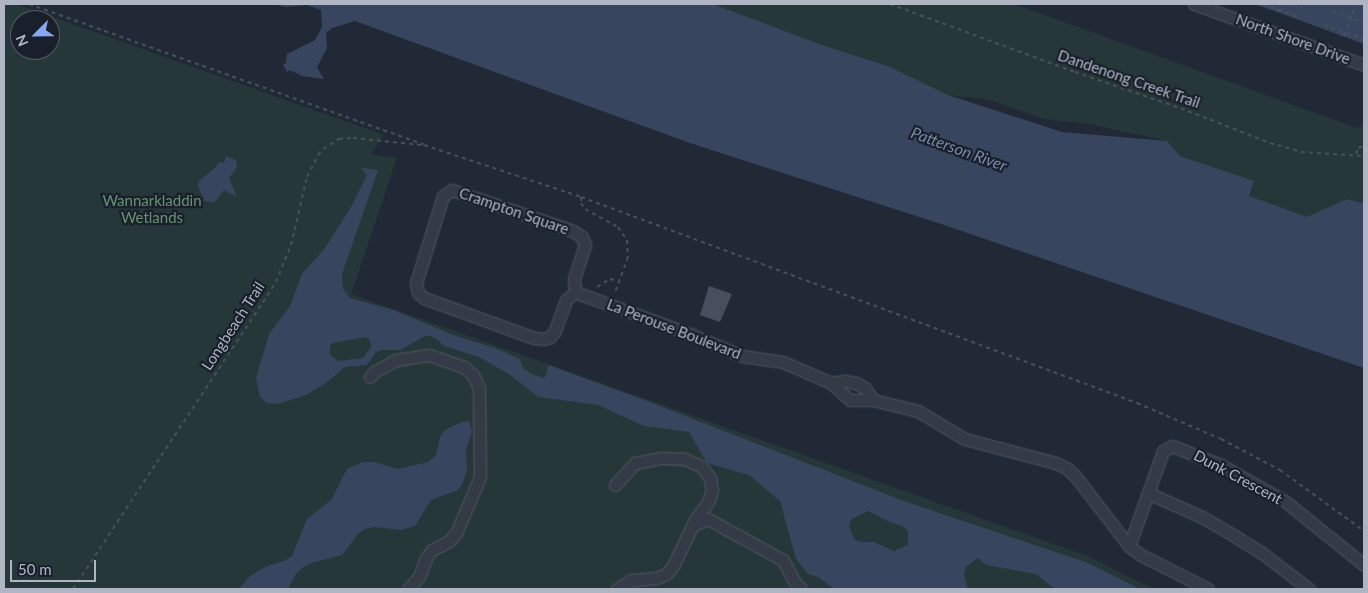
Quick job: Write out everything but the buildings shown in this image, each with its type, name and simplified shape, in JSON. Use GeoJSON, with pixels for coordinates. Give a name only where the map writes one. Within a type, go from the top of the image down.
{"type":"FeatureCollection","features":[{"type":"Feature","properties":{"kind":"street","name":"North Shore Drive"},"geometry":{"type":"LineString","coordinates":[[1194,4],[1364,65]]}},
{"type":"Feature","properties":{"kind":"street","name":"Crampton Square"},"geometry":{"type":"LineString","coordinates":[[450,191],[457,191],[578,233],[585,245],[574,279],[575,292],[565,304],[552,335],[544,339],[421,296],[416,289],[416,283],[444,195],[450,191]]}},
{"type":"Feature","properties":{"kind":"street","name":"La Perouse Boulevard"},"geometry":{"type":"LineString","coordinates":[[575,292],[697,336],[742,356],[781,362],[831,383],[850,400],[873,400],[918,411],[965,439],[1056,463],[1068,469],[1129,546],[1141,555],[1208,589]]}},
{"type":"Feature","properties":{"kind":"street"},"geometry":{"type":"LineString","coordinates":[[370,377],[374,372],[396,360],[429,355],[464,367],[473,375],[479,388],[480,477],[456,533],[449,541],[432,550],[426,558],[419,577],[408,589]]}},
{"type":"Feature","properties":{"kind":"street","name":"La Perouse Boulevard"},"geometry":{"type":"LineString","coordinates":[[831,383],[844,381],[856,383],[865,388],[873,400]]}},
{"type":"Feature","properties":{"kind":"street","name":"Dunk Crescent"},"geometry":{"type":"LineString","coordinates":[[1129,546],[1163,451],[1166,447],[1177,446],[1221,465],[1286,502],[1364,565]]}},
{"type":"Feature","properties":{"kind":"street"},"geometry":{"type":"LineString","coordinates":[[615,485],[635,463],[661,458],[685,459],[701,466],[710,478],[712,490],[708,502],[693,525],[678,558],[666,574],[656,578],[630,580],[617,589]]}},
{"type":"Feature","properties":{"kind":"street"},"geometry":{"type":"LineString","coordinates":[[1148,493],[1202,517],[1233,535],[1262,553],[1309,589]]}},
{"type":"Feature","properties":{"kind":"street"},"geometry":{"type":"LineString","coordinates":[[693,525],[708,518],[783,560],[796,584],[801,589]]}},
{"type":"Feature","properties":{"kind":"path"},"geometry":{"type":"LineString","coordinates":[[28,4],[424,145],[581,198],[1163,414],[1236,447],[1280,470],[1364,531]]}},
{"type":"Feature","properties":{"kind":"path","name":"Dandenong Creek Trail"},"geometry":{"type":"LineString","coordinates":[[890,4],[1075,72],[1188,110],[1270,143],[1300,152],[1364,156]]}},
{"type":"Feature","properties":{"kind":"path"},"geometry":{"type":"LineString","coordinates":[[1263,4],[1299,17]]}},
{"type":"Feature","properties":{"kind":"path"},"geometry":{"type":"LineString","coordinates":[[1277,10],[1280,4]]}},
{"type":"Feature","properties":{"kind":"path"},"geometry":{"type":"LineString","coordinates":[[1293,4],[1303,7]]}},
{"type":"Feature","properties":{"kind":"path"},"geometry":{"type":"LineString","coordinates":[[1344,36],[1356,4]]}},
{"type":"Feature","properties":{"kind":"path"},"geometry":{"type":"LineString","coordinates":[[1332,11],[1364,22]]}},
{"type":"Feature","properties":{"kind":"path"},"geometry":{"type":"LineString","coordinates":[[1324,25],[1364,39]]}},
{"type":"Feature","properties":{"kind":"path","name":"Longbeach Trail"},"geometry":{"type":"LineString","coordinates":[[73,589],[276,282],[291,245],[309,172],[323,149],[338,139],[353,138],[424,145]]}},
{"type":"Feature","properties":{"kind":"path"},"geometry":{"type":"LineString","coordinates":[[1356,154],[1358,148],[1364,146]]}},
{"type":"Feature","properties":{"kind":"path"},"geometry":{"type":"LineString","coordinates":[[581,198],[584,209],[618,227],[627,240],[628,257],[610,305]]}},
{"type":"Feature","properties":{"kind":"path"},"geometry":{"type":"LineString","coordinates":[[590,297],[593,290],[604,282],[610,279],[619,281]]}},
{"type":"Feature","properties":{"kind":"green space","name":"Wannarkladdin Wetlands"},"geometry":{"type":"Polygon","coordinates":[[[4,4],[16,4],[33,10],[10,10],[10,60],[60,60],[60,20],[384,135],[371,154],[397,158],[351,294],[1090,557],[1153,589],[4,589],[4,4]]]}},
{"type":"Feature","properties":{"kind":"green space"},"geometry":{"type":"Polygon","coordinates":[[[713,4],[1014,4],[1357,128],[1364,125],[1364,200],[1361,203],[1347,199],[1307,218],[1249,196],[1254,181],[1180,156],[1167,141],[1089,124],[1044,119],[991,100],[948,95],[888,66],[822,45],[713,4]]]}},
{"type":"Feature","properties":{"kind":"water","name":"Patterson River"},"geometry":{"type":"Polygon","coordinates":[[[273,4],[713,4],[822,45],[888,66],[948,95],[1062,132],[1167,141],[1180,156],[1254,181],[1249,196],[1307,217],[1347,199],[1361,203],[1364,200],[1364,368],[941,224],[690,143],[355,21],[332,28],[326,33],[327,48],[317,67],[324,79],[302,76],[290,70],[287,72],[283,65],[286,63],[287,54],[315,40],[322,27],[321,10],[307,5],[286,7],[273,4]]]}},
{"type":"Feature","properties":{"kind":"water"},"geometry":{"type":"Polygon","coordinates":[[[1254,4],[1364,4],[1364,44],[1277,12],[1254,4]]]}},
{"type":"Feature","properties":{"kind":"water"},"geometry":{"type":"Polygon","coordinates":[[[226,156],[236,160],[237,167],[229,178],[237,197],[224,190],[214,203],[205,201],[198,187],[199,181],[216,167],[219,162],[224,163],[226,156]]]}},
{"type":"Feature","properties":{"kind":"water"},"geometry":{"type":"Polygon","coordinates":[[[361,168],[378,170],[342,274],[343,289],[350,298],[396,311],[453,335],[495,348],[520,359],[523,368],[532,374],[544,378],[548,365],[647,401],[904,501],[1088,563],[1140,589],[1055,589],[1036,574],[986,565],[978,558],[966,567],[964,575],[968,589],[834,589],[818,577],[808,574],[796,559],[780,501],[749,475],[707,463],[689,432],[644,426],[598,405],[538,397],[509,374],[479,357],[444,346],[435,338],[427,335],[400,350],[376,352],[367,365],[345,367],[326,383],[306,395],[278,404],[267,403],[260,397],[256,378],[269,334],[290,306],[302,274],[325,248],[351,207],[367,175],[361,168]],[[365,337],[333,343],[330,346],[330,355],[339,361],[363,358],[371,347],[370,340],[365,337]],[[868,511],[852,519],[849,525],[854,539],[860,542],[874,542],[894,551],[908,545],[908,531],[902,526],[868,511]]]}},
{"type":"Feature","properties":{"kind":"water"},"geometry":{"type":"Polygon","coordinates":[[[469,421],[472,431],[466,450],[467,470],[462,485],[456,491],[431,500],[415,526],[401,530],[374,527],[365,529],[358,534],[342,555],[311,563],[302,568],[295,575],[288,589],[239,589],[250,576],[267,566],[284,561],[292,556],[307,519],[331,500],[347,469],[363,462],[374,462],[398,469],[428,462],[436,455],[440,437],[445,430],[461,422],[469,421]]]}}]}
